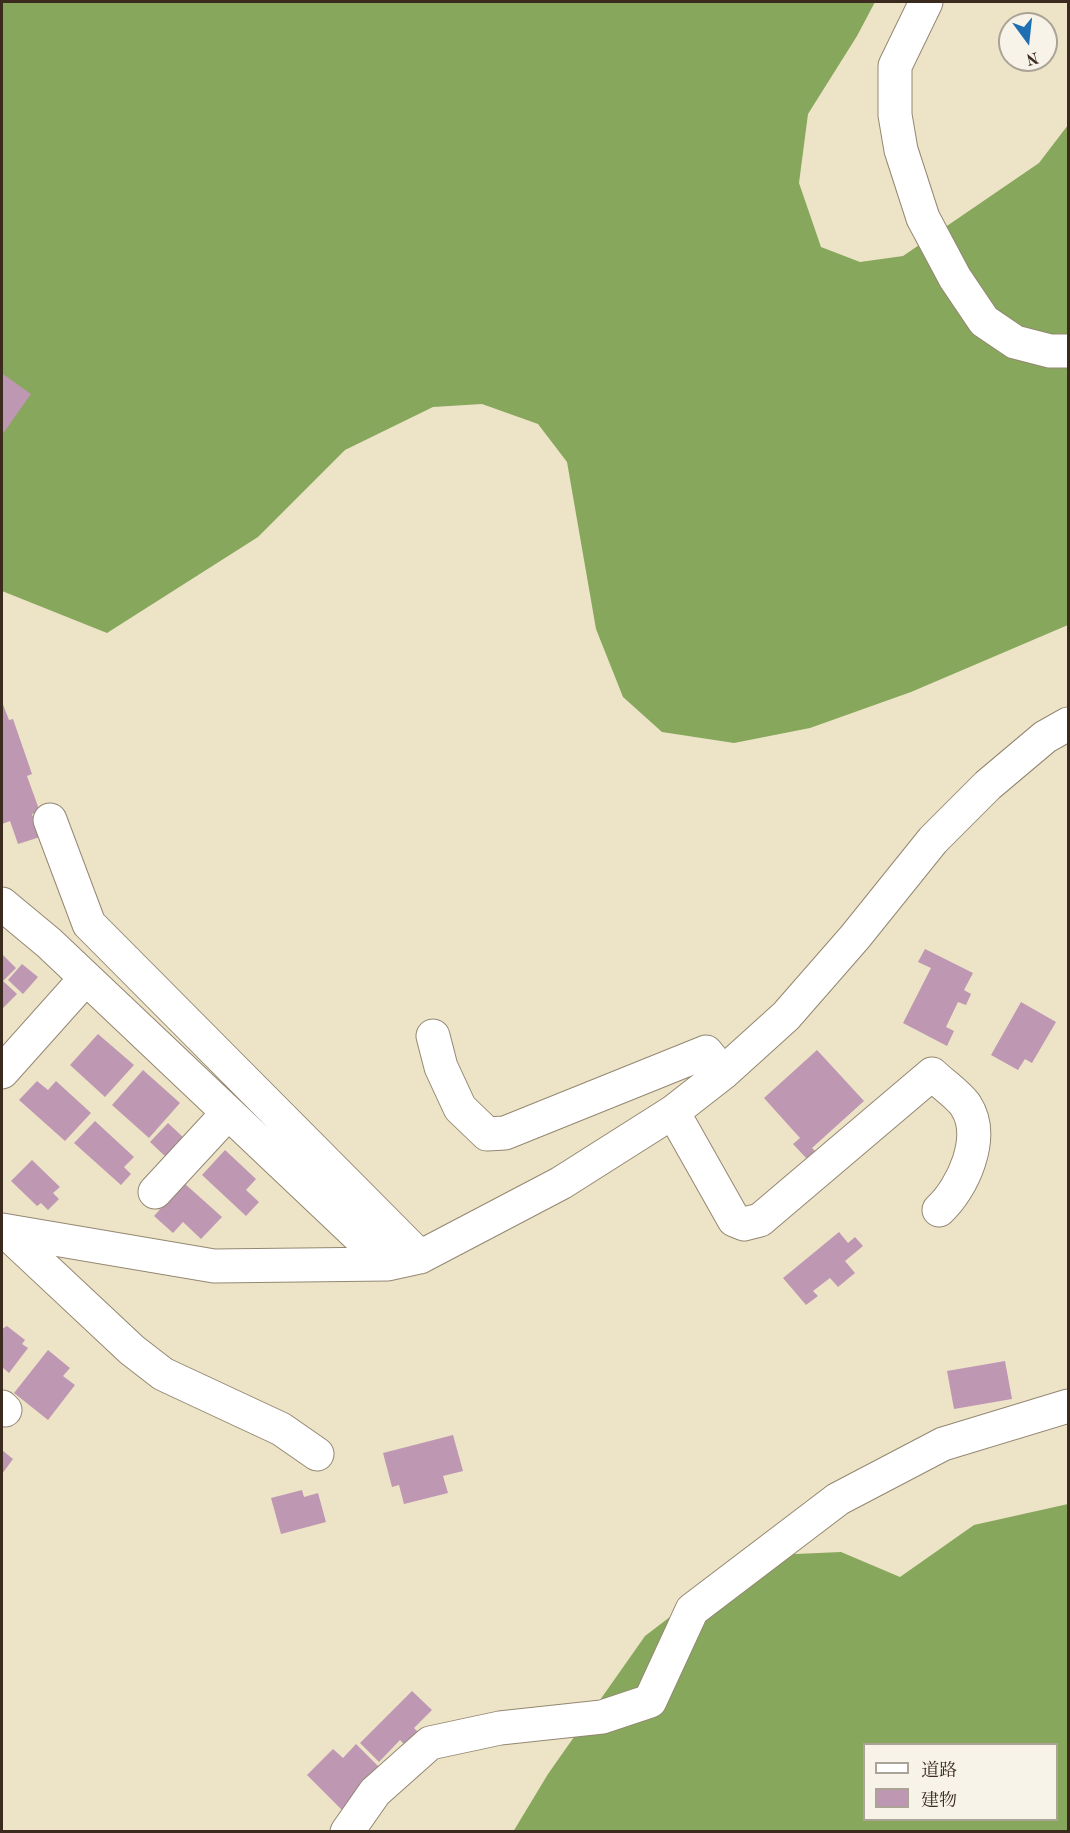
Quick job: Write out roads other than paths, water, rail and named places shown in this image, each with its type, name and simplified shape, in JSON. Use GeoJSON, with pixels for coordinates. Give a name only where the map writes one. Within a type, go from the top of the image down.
{"type":"FeatureCollection","features":[{"type":"Feature","properties":{"kind":"street"},"geometry":{"type":"LineString","coordinates":[[926,2],[896,66],[895,116],[901,150],[923,218],[955,278],[984,321],[1015,342],[1050,351],[1068,351]]}},
{"type":"Feature","properties":{"kind":"street"},"geometry":{"type":"LineString","coordinates":[[3,1231],[214,1266],[388,1264],[420,1257],[561,1183],[673,1112],[723,1073],[786,1016],[855,937],[933,840],[988,784],[1045,737],[1068,724]]}},
{"type":"Feature","properties":{"kind":"street"},"geometry":{"type":"LineString","coordinates":[[50,820],[89,924],[420,1257]]}},
{"type":"Feature","properties":{"kind":"street"},"geometry":{"type":"LineString","coordinates":[[2,904],[49,943],[388,1264]]}},
{"type":"Feature","properties":{"kind":"street"},"geometry":{"type":"LineString","coordinates":[[2,1072],[86,978]]}},
{"type":"Feature","properties":{"kind":"street"},"geometry":{"type":"LineString","coordinates":[[433,1036],[441,1067],[460,1108],[487,1134],[505,1133],[706,1052],[723,1073]]}},
{"type":"Feature","properties":{"kind":"street"},"geometry":{"type":"LineString","coordinates":[[673,1112],[734,1220],[744,1224],[760,1220],[932,1074],[966,1105],[975,1133],[969,1161],[949,1200],[939,1210]]}},
{"type":"Feature","properties":{"kind":"street"},"geometry":{"type":"LineString","coordinates":[[156,1192],[228,1113]]}},
{"type":"Feature","properties":{"kind":"street"},"geometry":{"type":"LineString","coordinates":[[3,1231],[132,1350],[163,1374],[281,1429],[317,1454]]}},
{"type":"Feature","properties":{"kind":"street"},"geometry":{"type":"LineString","coordinates":[[347,1832],[375,1792],[430,1743],[500,1728],[602,1717],[650,1701],[692,1610],[838,1499],[943,1444],[1068,1406]]}}]}
